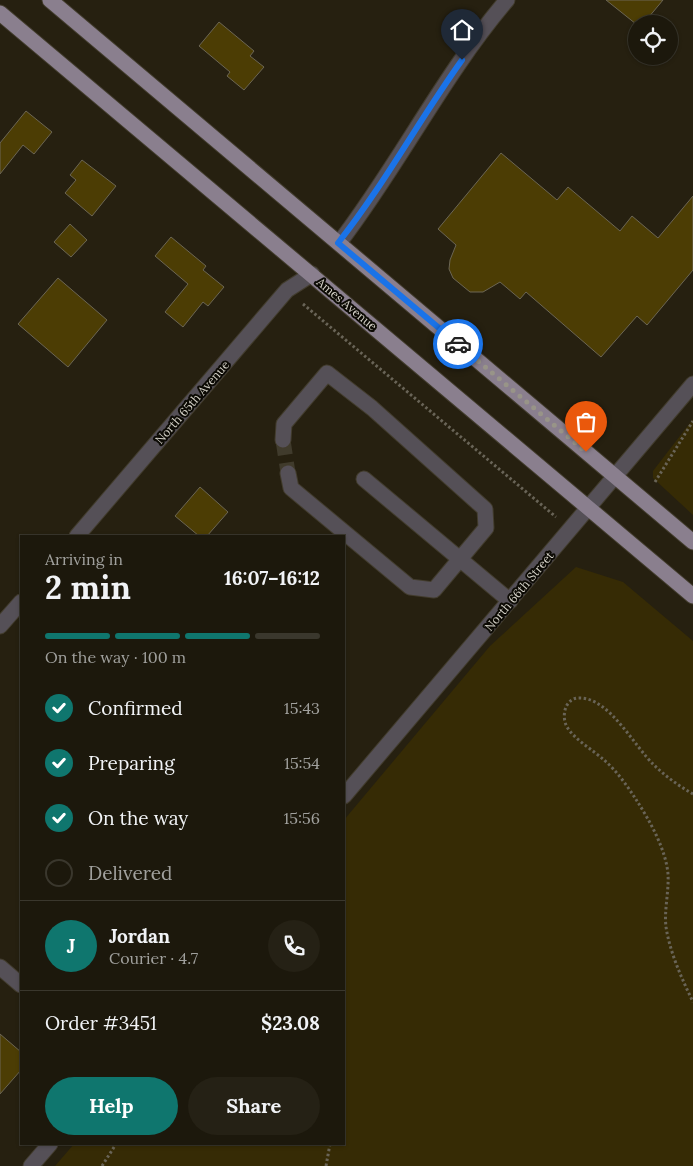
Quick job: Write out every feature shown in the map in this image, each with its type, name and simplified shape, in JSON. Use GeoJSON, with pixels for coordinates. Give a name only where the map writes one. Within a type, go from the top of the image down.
{"type":"FeatureCollection","features":[{"type":"Feature","properties":{"kind":"main road"},"geometry":{"type":"LineString","coordinates":[[50,0],[693,542]]}},
{"type":"Feature","properties":{"kind":"main road","name":"Ames Avenue"},"geometry":{"type":"LineString","coordinates":[[0,13],[693,596]]}},
{"type":"Feature","properties":{"kind":"street"},"geometry":{"type":"LineString","coordinates":[[338,243],[367,207],[431,104],[507,0]]}},
{"type":"Feature","properties":{"kind":"street","name":"North 65th Avenue"},"geometry":{"type":"LineString","coordinates":[[78,535],[287,290],[312,274]]}},
{"type":"Feature","properties":{"kind":"street"},"geometry":{"type":"LineString","coordinates":[[283,440],[284,424],[327,373],[372,408],[485,510],[486,528],[434,590],[410,587],[291,488],[288,473]]}},
{"type":"Feature","properties":{"kind":"street","name":"North 66th Street"},"geometry":{"type":"LineString","coordinates":[[345,795],[691,389]]}},
{"type":"Feature","properties":{"kind":"street"},"geometry":{"type":"LineString","coordinates":[[364,479],[510,601]]}},
{"type":"Feature","properties":{"kind":"street"},"geometry":{"type":"LineString","coordinates":[[0,626],[20,603]]}},
{"type":"Feature","properties":{"kind":"street"},"geometry":{"type":"LineString","coordinates":[[0,967],[20,984]]}},
{"type":"Feature","properties":{"kind":"street"},"geometry":{"type":"LineString","coordinates":[[31,1166],[49,1145]]}},
{"type":"Feature","properties":{"kind":"path"},"geometry":{"type":"LineString","coordinates":[[287,290],[571,530]]}},
{"type":"Feature","properties":{"kind":"path"},"geometry":{"type":"LineString","coordinates":[[655,482],[693,422]]}},
{"type":"Feature","properties":{"kind":"path"},"geometry":{"type":"LineString","coordinates":[[693,794],[653,764],[604,708],[588,699],[578,698],[570,701],[565,708],[564,717],[567,726],[606,761],[622,781],[646,817],[661,849],[668,873],[666,927],[673,954],[693,1002]]}},
{"type":"Feature","properties":{"kind":"path"},"geometry":{"type":"LineString","coordinates":[[102,1166],[115,1145]]}},
{"type":"Feature","properties":{"kind":"path"},"geometry":{"type":"LineString","coordinates":[[326,1166],[330,1145]]}},
{"type":"Feature","properties":{"kind":"shaded area"},"geometry":{"type":"Polygon","coordinates":[[[693,419],[693,515],[653,478],[653,471],[693,419]]]}},
{"type":"Feature","properties":{"kind":"shaded area"},"geometry":{"type":"Polygon","coordinates":[[[576,567],[623,582],[693,641],[693,1166],[55,1166],[73,1145],[345,1145],[345,819],[490,646],[576,567]]]}},
{"type":"Feature","properties":{"kind":"building"},"geometry":{"type":"Polygon","coordinates":[[[606,0],[663,0],[650,15],[628,15],[628,18],[606,0]]]}},
{"type":"Feature","properties":{"kind":"building"},"geometry":{"type":"Polygon","coordinates":[[[219,22],[254,51],[250,56],[264,67],[244,90],[227,76],[230,72],[199,46],[219,22]]]}},
{"type":"Feature","properties":{"kind":"building"},"geometry":{"type":"Polygon","coordinates":[[[26,111],[52,132],[34,154],[23,145],[0,174],[0,143],[26,111]]]}},
{"type":"Feature","properties":{"kind":"building"},"geometry":{"type":"Polygon","coordinates":[[[501,153],[557,200],[568,187],[620,231],[632,216],[658,238],[693,196],[693,270],[647,325],[637,316],[601,357],[526,292],[520,299],[500,282],[483,292],[470,292],[453,278],[449,269],[450,260],[456,245],[438,229],[501,153]]]}},
{"type":"Feature","properties":{"kind":"building"},"geometry":{"type":"Polygon","coordinates":[[[82,160],[116,186],[92,216],[65,193],[76,180],[70,175],[82,160]]]}},
{"type":"Feature","properties":{"kind":"building"},"geometry":{"type":"Polygon","coordinates":[[[70,224],[87,240],[71,257],[54,242],[70,224]]]}},
{"type":"Feature","properties":{"kind":"building"},"geometry":{"type":"Polygon","coordinates":[[[171,237],[206,266],[203,270],[224,287],[208,306],[203,302],[183,327],[165,312],[188,284],[155,256],[171,237]]]}},
{"type":"Feature","properties":{"kind":"building"},"geometry":{"type":"Polygon","coordinates":[[[58,278],[107,320],[68,367],[18,324],[58,278]]]}},
{"type":"Feature","properties":{"kind":"building"},"geometry":{"type":"Polygon","coordinates":[[[200,487],[228,512],[208,535],[198,535],[175,516],[200,487]]]}},
{"type":"Feature","properties":{"kind":"building"},"geometry":{"type":"Polygon","coordinates":[[[0,1034],[20,1051],[20,1071],[0,1094],[0,1034]]]}},
{"type":"Feature","properties":{"kind":"tunnel"},"geometry":{"type":"LineString","coordinates":[[283,440],[288,473]]}},
{"type":"Feature","properties":{"kind":"way so far"},"geometry":{"type":"LineString","coordinates":[[458,344],[586,452]]}},
{"type":"Feature","properties":{"kind":"route"},"geometry":{"type":"LineString","coordinates":[[458,344],[338,243],[367,207],[431,104],[462,60]]}}]}
